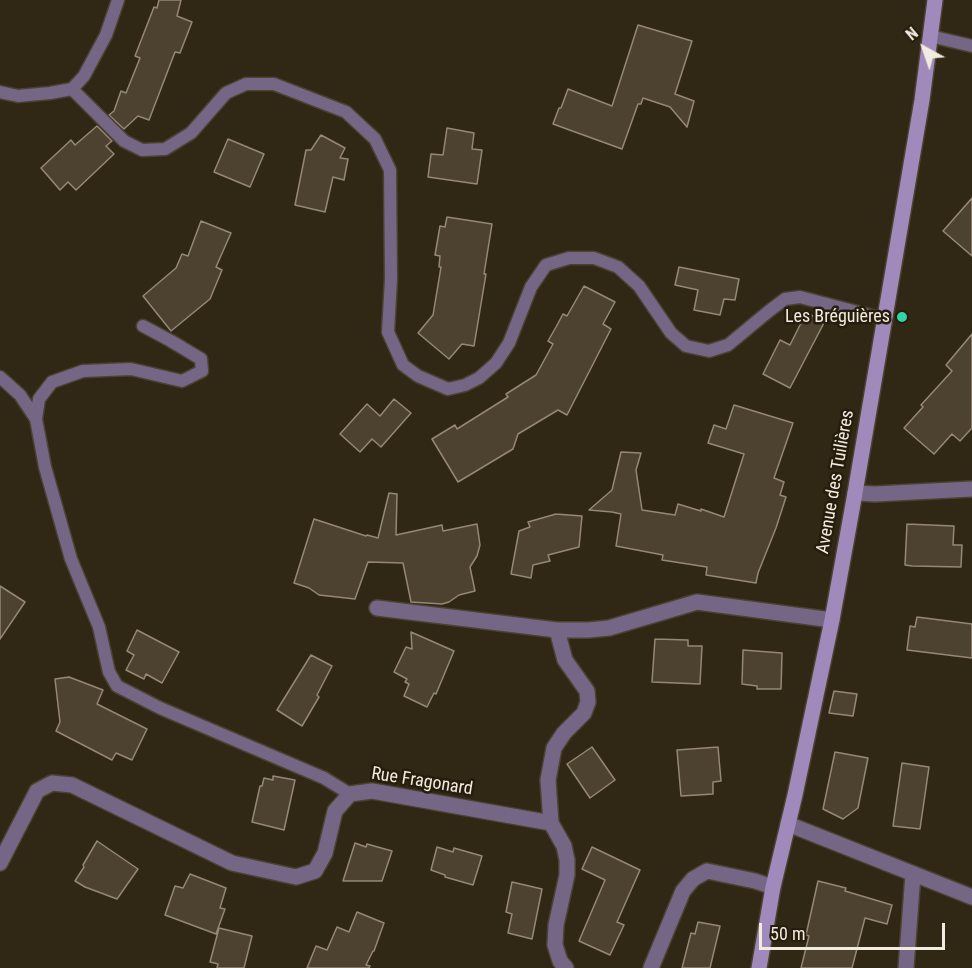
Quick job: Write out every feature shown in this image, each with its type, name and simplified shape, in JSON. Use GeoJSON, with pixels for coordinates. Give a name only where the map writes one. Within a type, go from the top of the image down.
{"type":"FeatureCollection","features":[{"type":"Feature","properties":{"kind":"street","name":"Avenue des Tuilières"},"geometry":{"type":"LineString","coordinates":[[759,968],[773,887],[832,620],[922,100],[935,0]]}},
{"type":"Feature","properties":{"kind":"street"},"geometry":{"type":"LineString","coordinates":[[855,493],[972,489]]}},
{"type":"Feature","properties":{"kind":"street"},"geometry":{"type":"LineString","coordinates":[[377,608],[557,630],[609,628],[697,602],[832,620]]}},
{"type":"Feature","properties":{"kind":"street"},"geometry":{"type":"LineString","coordinates":[[557,630],[565,660],[587,691],[588,702],[584,713],[564,733],[554,748],[548,780],[551,824],[564,846],[567,860],[567,875],[556,925],[555,945],[560,961],[566,968]]}},
{"type":"Feature","properties":{"kind":"street","name":"Rue Fragonard"},"geometry":{"type":"LineString","coordinates":[[0,863],[37,791],[52,783],[72,785],[232,863],[296,877],[315,871],[325,853],[335,811],[350,794],[372,791],[551,824]]}},
{"type":"Feature","properties":{"kind":"street"},"geometry":{"type":"LineString","coordinates":[[788,824],[972,897]]}},
{"type":"Feature","properties":{"kind":"street"},"geometry":{"type":"LineString","coordinates":[[651,968],[683,891],[693,879],[708,872],[773,887]]}},
{"type":"Feature","properties":{"kind":"street"},"geometry":{"type":"LineString","coordinates":[[906,968],[913,874]]}},
{"type":"Feature","properties":{"kind":"lane"},"geometry":{"type":"LineString","coordinates":[[0,92],[18,96],[72,89],[84,76],[106,35],[118,0]]}},
{"type":"Feature","properties":{"kind":"lane"},"geometry":{"type":"LineString","coordinates":[[930,36],[972,46]]}},
{"type":"Feature","properties":{"kind":"lane"},"geometry":{"type":"LineString","coordinates":[[72,89],[124,141],[141,150],[165,148],[191,133],[226,93],[246,84],[274,84],[346,112],[375,139],[390,170],[391,279],[388,332],[403,365],[418,376],[448,389],[465,385],[479,378],[496,363],[509,343],[531,287],[546,265],[569,258],[594,258],[618,267],[639,286],[671,333],[686,346],[709,351],[728,345],[785,299],[800,297],[884,319]]}},
{"type":"Feature","properties":{"kind":"lane"},"geometry":{"type":"LineString","coordinates":[[143,326],[201,359],[202,371],[182,381],[131,369],[83,371],[52,382],[39,399],[36,419],[45,467],[71,559],[99,627],[109,672],[117,686],[160,708],[324,778],[350,794]]}},
{"type":"Feature","properties":{"kind":"lane"},"geometry":{"type":"LineString","coordinates":[[0,376],[20,395],[36,419]]}},
{"type":"Feature","properties":{"kind":"building"},"geometry":{"type":"Polygon","coordinates":[[[159,0],[181,0],[177,16],[192,22],[180,53],[175,52],[149,120],[138,116],[124,129],[109,115],[114,111],[121,91],[126,93],[140,58],[135,56],[154,7],[157,8],[159,0]]]}},
{"type":"Feature","properties":{"kind":"building"},"geometry":{"type":"Polygon","coordinates":[[[638,25],[692,41],[675,94],[694,101],[687,127],[670,107],[643,98],[641,104],[638,104],[622,149],[553,124],[568,89],[612,106],[638,25]]]}},
{"type":"Feature","properties":{"kind":"building"},"geometry":{"type":"Polygon","coordinates":[[[97,126],[112,141],[106,146],[114,154],[76,190],[68,182],[60,190],[41,168],[71,140],[75,145],[97,126]]]}},
{"type":"Feature","properties":{"kind":"building"},"geometry":{"type":"Polygon","coordinates":[[[447,128],[474,133],[472,149],[482,150],[477,184],[428,177],[431,154],[443,155],[447,128]]]}},
{"type":"Feature","properties":{"kind":"building"},"geometry":{"type":"Polygon","coordinates":[[[321,135],[345,148],[340,158],[348,159],[344,180],[333,177],[325,212],[295,205],[306,150],[311,150],[321,135]]]}},
{"type":"Feature","properties":{"kind":"building"},"geometry":{"type":"Polygon","coordinates":[[[228,139],[264,154],[250,187],[214,172],[228,139]]]}},
{"type":"Feature","properties":{"kind":"building"},"geometry":{"type":"Polygon","coordinates":[[[972,198],[972,256],[943,231],[972,198]]]}},
{"type":"Feature","properties":{"kind":"building"},"geometry":{"type":"Polygon","coordinates":[[[447,217],[492,224],[474,346],[462,344],[449,359],[418,333],[433,315],[441,267],[439,267],[440,256],[435,255],[440,226],[445,227],[447,217]]]}},
{"type":"Feature","properties":{"kind":"building"},"geometry":{"type":"Polygon","coordinates":[[[201,221],[231,233],[216,267],[222,270],[210,299],[171,331],[143,296],[176,268],[182,254],[188,256],[201,221]]]}},
{"type":"Feature","properties":{"kind":"building"},"geometry":{"type":"Polygon","coordinates":[[[679,267],[739,279],[735,300],[724,299],[720,315],[694,310],[698,290],[675,285],[679,267]]]}},
{"type":"Feature","properties":{"kind":"building"},"geometry":{"type":"Polygon","coordinates":[[[584,286],[615,302],[603,324],[611,329],[567,415],[558,410],[518,434],[513,449],[458,482],[432,439],[455,425],[457,429],[508,397],[506,394],[536,375],[553,344],[548,341],[563,314],[567,316],[584,286]]]}},
{"type":"Feature","properties":{"kind":"building"},"geometry":{"type":"Polygon","coordinates":[[[806,313],[825,321],[790,388],[763,374],[780,340],[790,345],[806,313]]]}},
{"type":"Feature","properties":{"kind":"building"},"geometry":{"type":"Polygon","coordinates":[[[972,334],[972,428],[960,441],[952,434],[934,454],[904,428],[923,407],[921,405],[952,371],[946,365],[972,334]]]}},
{"type":"Feature","properties":{"kind":"building"},"geometry":{"type":"Polygon","coordinates":[[[394,399],[411,413],[381,447],[372,439],[360,452],[340,434],[367,404],[380,416],[394,399]]]}},
{"type":"Feature","properties":{"kind":"building"},"geometry":{"type":"Polygon","coordinates":[[[734,405],[793,423],[774,478],[784,482],[780,495],[786,497],[756,583],[706,575],[707,567],[662,560],[663,555],[616,546],[621,514],[589,510],[612,490],[621,452],[641,453],[636,470],[642,510],[675,515],[678,504],[724,517],[744,454],[708,443],[714,425],[726,429],[734,405]]]}},
{"type":"Feature","properties":{"kind":"building"},"geometry":{"type":"Polygon","coordinates":[[[389,493],[397,494],[396,535],[442,525],[443,531],[477,524],[480,545],[477,556],[470,567],[475,591],[459,595],[442,604],[411,602],[403,563],[368,562],[355,599],[319,595],[309,588],[294,583],[314,519],[378,538],[389,493]]]}},
{"type":"Feature","properties":{"kind":"building"},"geometry":{"type":"Polygon","coordinates":[[[556,514],[582,516],[579,547],[548,555],[550,561],[533,565],[531,578],[511,574],[519,531],[530,527],[528,522],[556,514]]]}},
{"type":"Feature","properties":{"kind":"building"},"geometry":{"type":"Polygon","coordinates":[[[907,524],[954,526],[953,545],[962,545],[961,567],[905,565],[907,524]]]}},
{"type":"Feature","properties":{"kind":"building"},"geometry":{"type":"Polygon","coordinates":[[[0,586],[25,602],[0,639],[0,586]]]}},
{"type":"Feature","properties":{"kind":"building"},"geometry":{"type":"Polygon","coordinates":[[[917,617],[972,624],[972,658],[907,650],[910,626],[915,627],[917,617]]]}},
{"type":"Feature","properties":{"kind":"building"},"geometry":{"type":"Polygon","coordinates":[[[137,630],[179,652],[162,683],[146,674],[144,679],[126,670],[134,655],[127,651],[137,630]]]}},
{"type":"Feature","properties":{"kind":"building"},"geometry":{"type":"Polygon","coordinates":[[[411,632],[454,651],[436,694],[434,693],[427,707],[404,696],[409,684],[405,682],[407,679],[394,672],[406,647],[412,649],[411,632]]]}},
{"type":"Feature","properties":{"kind":"building"},"geometry":{"type":"Polygon","coordinates":[[[655,639],[688,640],[688,646],[702,646],[700,684],[652,682],[655,639]]]}},
{"type":"Feature","properties":{"kind":"building"},"geometry":{"type":"Polygon","coordinates":[[[743,650],[782,653],[781,689],[757,689],[757,686],[742,684],[743,650]]]}},
{"type":"Feature","properties":{"kind":"building"},"geometry":{"type":"Polygon","coordinates":[[[311,655],[332,666],[317,695],[319,697],[302,726],[277,710],[311,655]]]}},
{"type":"Feature","properties":{"kind":"building"},"geometry":{"type":"Polygon","coordinates":[[[69,677],[103,690],[97,704],[147,729],[132,760],[116,753],[112,760],[56,731],[60,722],[55,679],[69,677]]]}},
{"type":"Feature","properties":{"kind":"building"},"geometry":{"type":"Polygon","coordinates":[[[834,691],[857,694],[853,716],[829,713],[834,691]]]}},
{"type":"Feature","properties":{"kind":"building"},"geometry":{"type":"Polygon","coordinates":[[[592,747],[615,780],[590,798],[567,764],[592,747]]]}},
{"type":"Feature","properties":{"kind":"building"},"geometry":{"type":"Polygon","coordinates":[[[718,747],[721,781],[713,782],[713,794],[681,796],[677,750],[718,747]]]}},
{"type":"Feature","properties":{"kind":"building"},"geometry":{"type":"Polygon","coordinates":[[[835,752],[868,758],[858,808],[843,819],[823,809],[835,752]]]}},
{"type":"Feature","properties":{"kind":"building"},"geometry":{"type":"Polygon","coordinates":[[[902,763],[929,767],[920,829],[893,826],[902,763]]]}},
{"type":"Feature","properties":{"kind":"building"},"geometry":{"type":"Polygon","coordinates":[[[273,776],[295,780],[284,830],[252,822],[260,786],[264,778],[273,780],[273,776]]]}},
{"type":"Feature","properties":{"kind":"building"},"geometry":{"type":"Polygon","coordinates":[[[97,841],[138,869],[117,899],[75,881],[97,841]]]}},
{"type":"Feature","properties":{"kind":"building"},"geometry":{"type":"Polygon","coordinates":[[[355,843],[392,851],[382,881],[343,881],[355,843]]]}},
{"type":"Feature","properties":{"kind":"building"},"geometry":{"type":"Polygon","coordinates":[[[437,847],[453,852],[454,848],[482,856],[473,885],[445,877],[431,870],[437,847]]]}},
{"type":"Feature","properties":{"kind":"building"},"geometry":{"type":"Polygon","coordinates":[[[592,847],[640,870],[617,922],[624,925],[610,955],[579,941],[605,880],[582,869],[592,847]]]}},
{"type":"Feature","properties":{"kind":"building"},"geometry":{"type":"Polygon","coordinates":[[[190,874],[226,888],[220,908],[225,909],[216,934],[165,915],[175,886],[183,888],[190,874]]]}},
{"type":"Feature","properties":{"kind":"building"},"geometry":{"type":"Polygon","coordinates":[[[818,881],[846,888],[845,891],[892,905],[887,924],[865,918],[852,968],[801,968],[818,881]]]}},
{"type":"Feature","properties":{"kind":"building"},"geometry":{"type":"Polygon","coordinates":[[[512,882],[542,889],[532,939],[508,933],[512,914],[506,912],[512,882]]]}},
{"type":"Feature","properties":{"kind":"building"},"geometry":{"type":"Polygon","coordinates":[[[357,912],[384,923],[374,951],[366,965],[370,966],[369,968],[307,968],[316,946],[327,950],[337,927],[349,932],[357,912]]]}},
{"type":"Feature","properties":{"kind":"building"},"geometry":{"type":"Polygon","coordinates":[[[698,922],[720,926],[710,968],[682,968],[691,933],[695,934],[698,922]]]}},
{"type":"Feature","properties":{"kind":"building"},"geometry":{"type":"Polygon","coordinates":[[[219,928],[252,936],[244,968],[217,968],[218,964],[210,962],[219,928]]]}},
{"type":"Feature","properties":{"kind":"place","name":"Les Bréguières"},"geometry":{"type":"Point","coordinates":[902,317]}}]}
